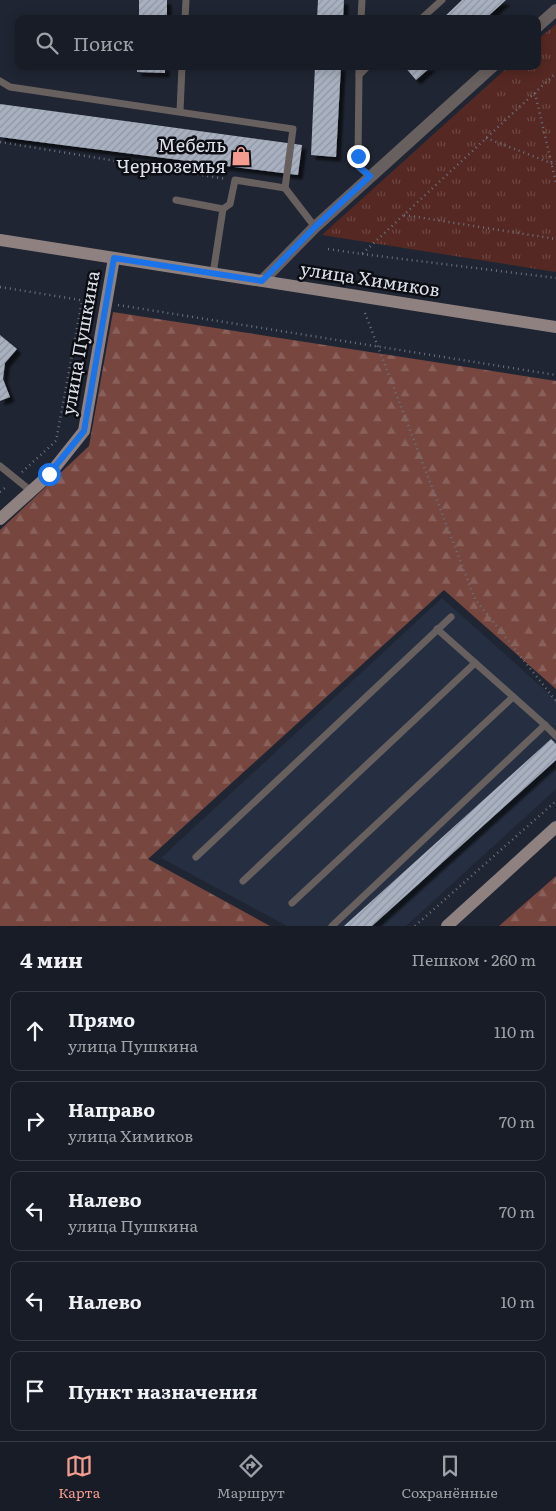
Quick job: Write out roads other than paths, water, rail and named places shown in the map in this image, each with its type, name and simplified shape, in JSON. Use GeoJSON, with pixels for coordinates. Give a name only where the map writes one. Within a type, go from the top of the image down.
{"type":"FeatureCollection","features":[{"type":"Feature","properties":{"kind":"street"},"geometry":{"type":"LineString","coordinates":[[541,23],[556,10]]}},
{"type":"Feature","properties":{"kind":"street"},"geometry":{"type":"LineString","coordinates":[[262,281],[315,227],[489,70]]}},
{"type":"Feature","properties":{"kind":"street","name":"улица Химиков"},"geometry":{"type":"LineString","coordinates":[[0,240],[556,327]]}},
{"type":"Feature","properties":{"kind":"street","name":"улица Пушкина"},"geometry":{"type":"LineString","coordinates":[[0,519],[49,474],[84,431],[114,258]]}},
{"type":"Feature","properties":{"kind":"street"},"geometry":{"type":"LineString","coordinates":[[447,926],[556,828]]}},
{"type":"Feature","properties":{"kind":"lane"},"geometry":{"type":"LineString","coordinates":[[185,15],[186,0]]}},
{"type":"Feature","properties":{"kind":"lane"},"geometry":{"type":"LineString","coordinates":[[361,15],[362,0]]}},
{"type":"Feature","properties":{"kind":"lane"},"geometry":{"type":"LineString","coordinates":[[425,15],[442,0]]}},
{"type":"Feature","properties":{"kind":"lane"},"geometry":{"type":"LineString","coordinates":[[180,111],[182,70]]}},
{"type":"Feature","properties":{"kind":"lane"},"geometry":{"type":"LineString","coordinates":[[359,70],[359,167],[370,176]]}},
{"type":"Feature","properties":{"kind":"lane"},"geometry":{"type":"LineString","coordinates":[[358,75],[364,70]]}},
{"type":"Feature","properties":{"kind":"lane"},"geometry":{"type":"LineString","coordinates":[[0,81],[10,87],[293,129],[285,188]]}},
{"type":"Feature","properties":{"kind":"lane"},"geometry":{"type":"LineString","coordinates":[[213,274],[223,209],[230,204],[235,180],[285,188],[315,227]]}},
{"type":"Feature","properties":{"kind":"lane"},"geometry":{"type":"LineString","coordinates":[[176,200],[223,209]]}},
{"type":"Feature","properties":{"kind":"lane"},"geometry":{"type":"LineString","coordinates":[[0,466],[31,491]]}},
{"type":"Feature","properties":{"kind":"lane"},"geometry":{"type":"LineString","coordinates":[[196,857],[451,617]]}},
{"type":"Feature","properties":{"kind":"lane"},"geometry":{"type":"LineString","coordinates":[[438,629],[556,736]]}},
{"type":"Feature","properties":{"kind":"lane"},"geometry":{"type":"LineString","coordinates":[[243,881],[475,663]]}},
{"type":"Feature","properties":{"kind":"lane"},"geometry":{"type":"LineString","coordinates":[[292,902],[513,697]]}},
{"type":"Feature","properties":{"kind":"lane"},"geometry":{"type":"LineString","coordinates":[[332,926],[546,725]]}},
{"type":"Feature","properties":{"kind":"place","name":"Мебель Черноземья"},"geometry":{"type":"Point","coordinates":[241,156]}}]}
